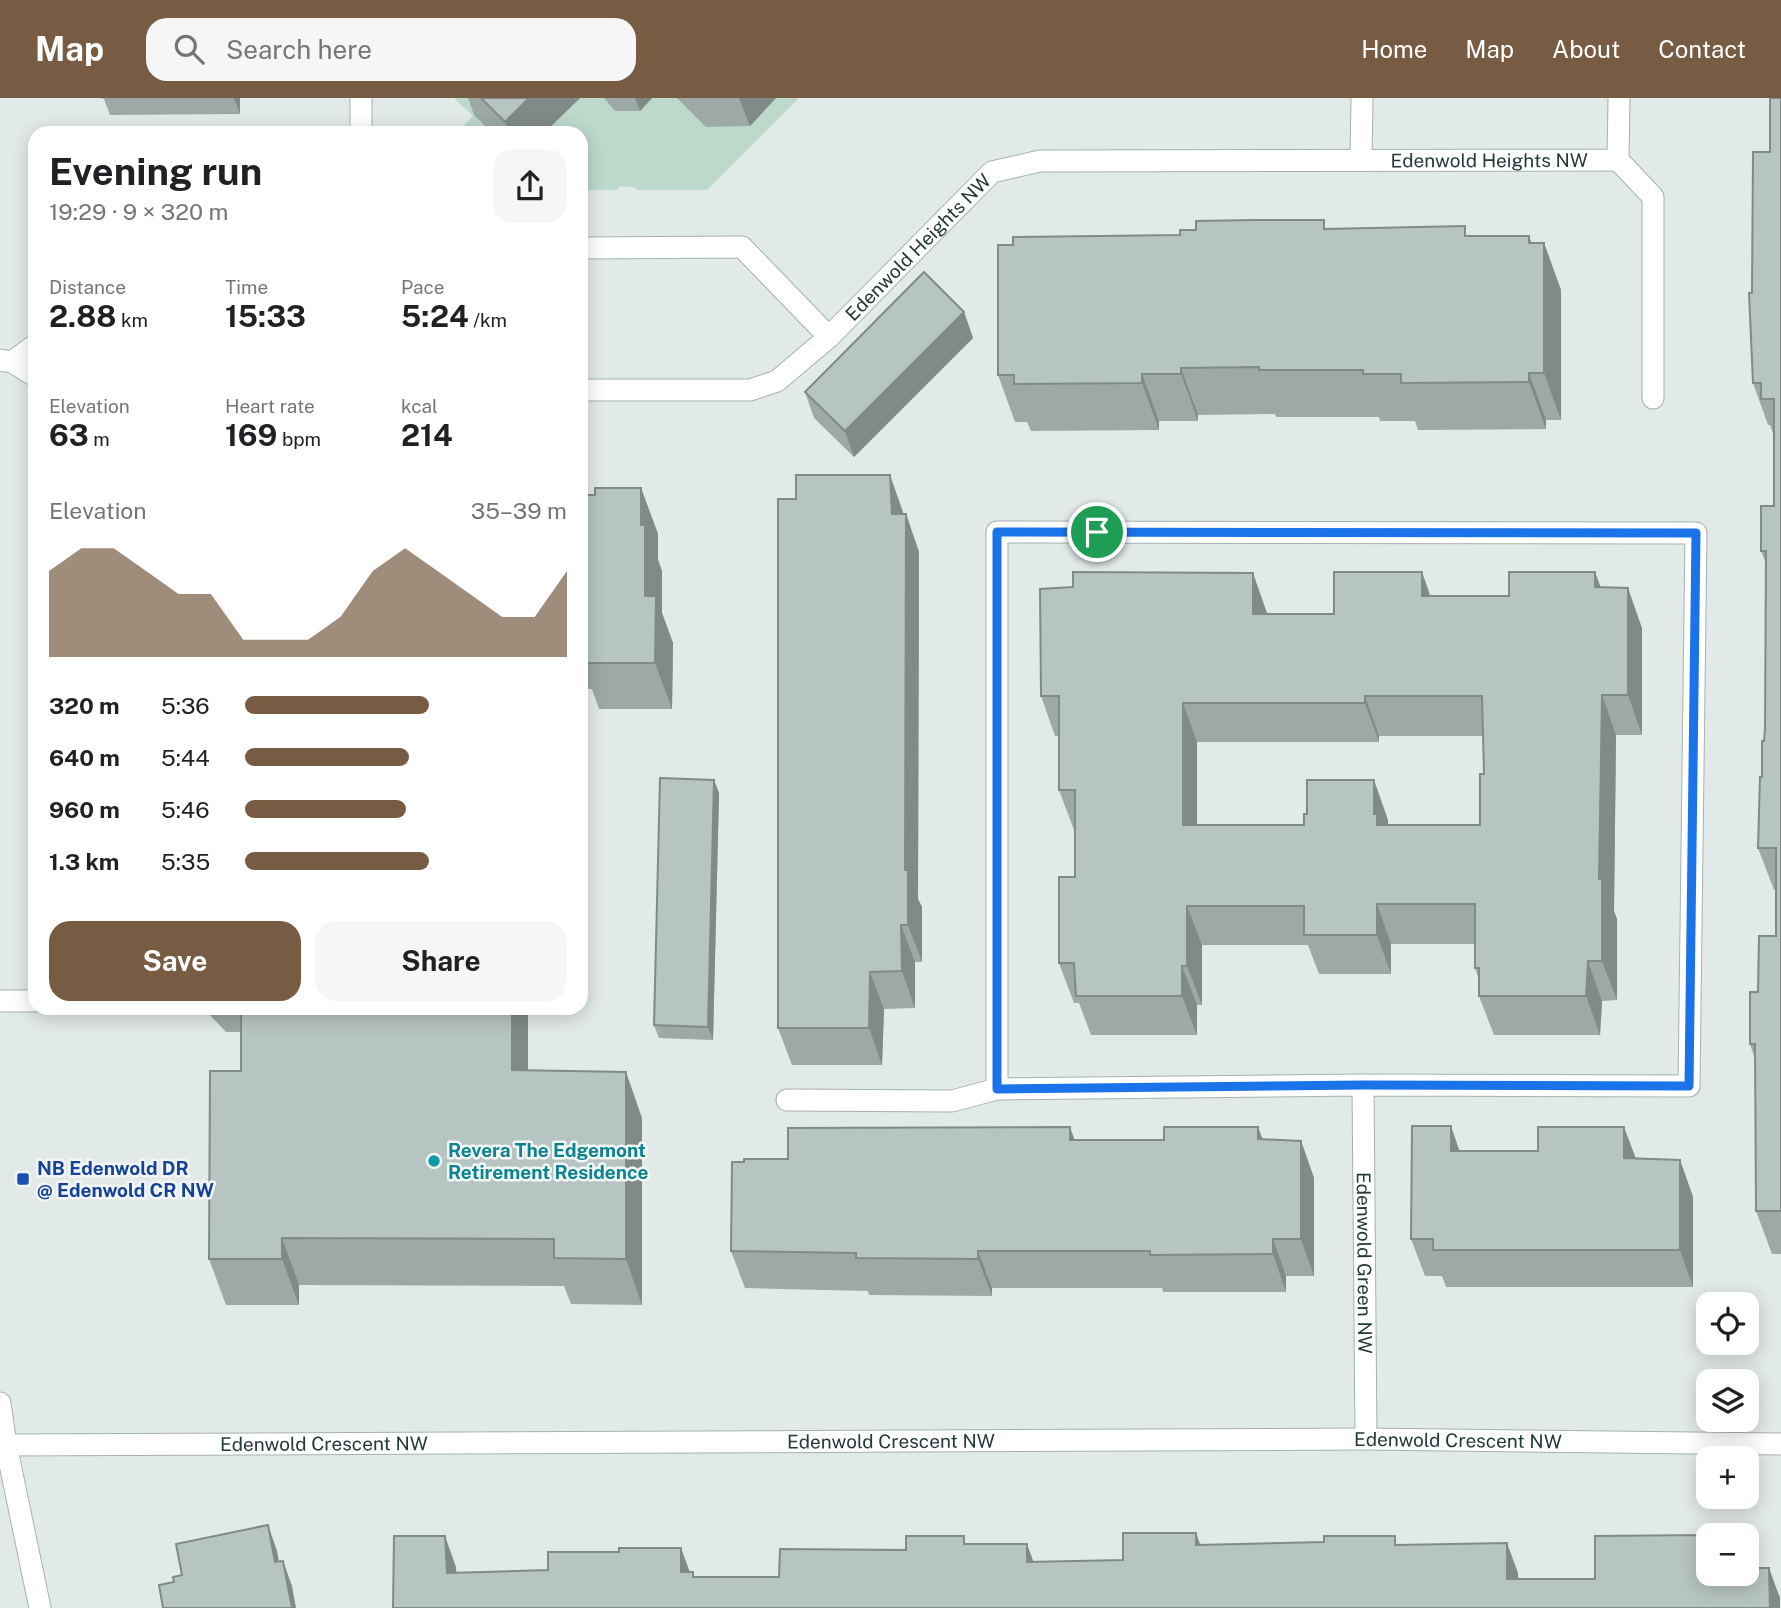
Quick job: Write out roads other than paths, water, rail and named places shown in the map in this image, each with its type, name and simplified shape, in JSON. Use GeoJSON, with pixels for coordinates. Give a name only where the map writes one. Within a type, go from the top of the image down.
{"type":"FeatureCollection","features":[{"type":"Feature","properties":{"kind":"street"},"geometry":{"type":"LineString","coordinates":[[361,98],[361,126]]}},
{"type":"Feature","properties":{"kind":"street"},"geometry":{"type":"LineString","coordinates":[[1361,160],[1362,98]]}},
{"type":"Feature","properties":{"kind":"street"},"geometry":{"type":"LineString","coordinates":[[1619,98],[1618,160],[1653,197],[1653,398]]}},
{"type":"Feature","properties":{"kind":"street","name":"Edenwold Heights NW"},"geometry":{"type":"LineString","coordinates":[[588,390],[750,390],[777,382],[829,337],[992,172],[1040,161],[1618,160]]}},
{"type":"Feature","properties":{"kind":"street"},"geometry":{"type":"LineString","coordinates":[[588,248],[742,247],[829,337]]}},
{"type":"Feature","properties":{"kind":"street"},"geometry":{"type":"LineString","coordinates":[[6,361],[28,349]]}},
{"type":"Feature","properties":{"kind":"street"},"geometry":{"type":"LineString","coordinates":[[6,361],[28,372]]}},
{"type":"Feature","properties":{"kind":"street"},"geometry":{"type":"LineString","coordinates":[[788,1100],[952,1101],[997,1089],[1363,1085],[1689,1086],[1696,533],[997,532],[997,1089]]}},
{"type":"Feature","properties":{"kind":"street"},"geometry":{"type":"LineString","coordinates":[[0,1002],[28,1001]]}},
{"type":"Feature","properties":{"kind":"street","name":"Edenwold Green NW"},"geometry":{"type":"LineString","coordinates":[[1363,1085],[1366,1439]]}},
{"type":"Feature","properties":{"kind":"street"},"geometry":{"type":"LineString","coordinates":[[0,1403],[3,1445],[40,1608]]}},
{"type":"Feature","properties":{"kind":"street","name":"Edenwold Crescent NW"},"geometry":{"type":"LineString","coordinates":[[3,1445],[1366,1439],[1781,1444]]}},
{"type":"Feature","properties":{"kind":"place","name":"Revera The Edgemont Retirement Residence"},"geometry":{"type":"Point","coordinates":[434,1161]}},
{"type":"Feature","properties":{"kind":"place","name":"NB Edenwold DR @ Edenwold CR NW"},"geometry":{"type":"Point","coordinates":[23,1179]}}]}
